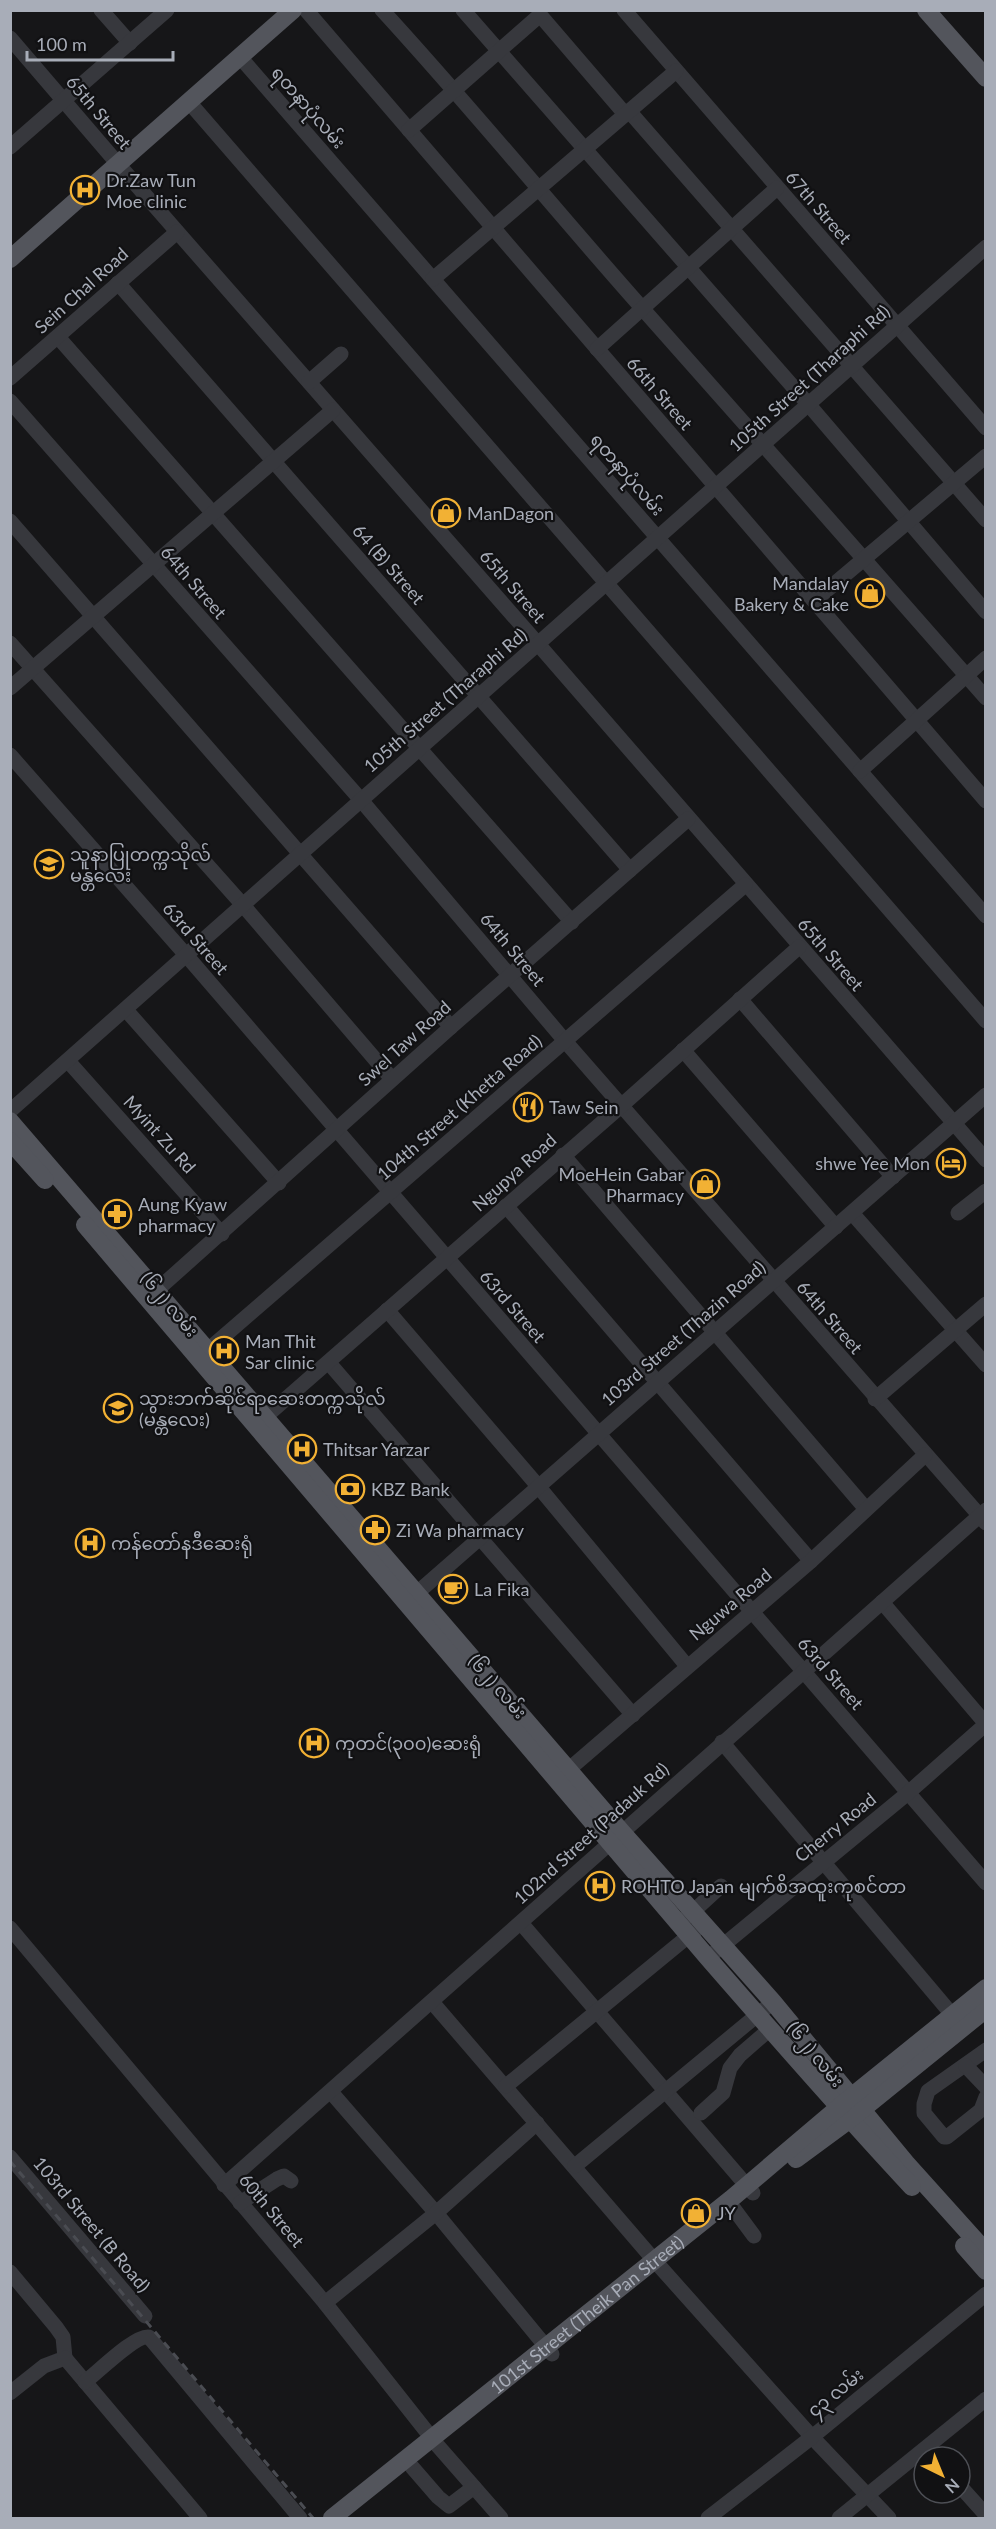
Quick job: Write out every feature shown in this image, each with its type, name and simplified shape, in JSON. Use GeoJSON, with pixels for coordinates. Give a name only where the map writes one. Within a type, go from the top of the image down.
{"type":"FeatureCollection","features":[{"type":"Feature","properties":{"kind":"main road"},"geometry":{"type":"LineString","coordinates":[[10,259],[293,10]]}},
{"type":"Feature","properties":{"kind":"main road"},"geometry":{"type":"LineString","coordinates":[[926,10],[986,78]]}},
{"type":"Feature","properties":{"kind":"main road","name":"(၆၂) လမ်း"},"geometry":{"type":"LineString","coordinates":[[10,1120],[153,1294],[616,1836],[692,1923],[723,1945],[773,2002],[850,2109],[986,2271]]}},
{"type":"Feature","properties":{"kind":"main road","name":"(၆၂) လမ်း"},"geometry":{"type":"LineString","coordinates":[[10,1141],[153,1294]]}},
{"type":"Feature","properties":{"kind":"main road","name":"(၆၂) လမ်း"},"geometry":{"type":"LineString","coordinates":[[692,1923],[708,1958],[764,2022],[986,2252]]}},
{"type":"Feature","properties":{"kind":"main road"},"geometry":{"type":"LineString","coordinates":[[958,2022],[986,1988]]}},
{"type":"Feature","properties":{"kind":"main road"},"geometry":{"type":"LineString","coordinates":[[958,2022],[986,2009]]}},
{"type":"Feature","properties":{"kind":"main road","name":"101st Street (Theik Pan Street)"},"geometry":{"type":"LineString","coordinates":[[332,2518],[364,2499],[958,2022]]}},
{"type":"Feature","properties":{"kind":"main road","name":"101st Street (Theik Pan Street)"},"geometry":{"type":"LineString","coordinates":[[657,2264],[734,2209],[749,2190]]}},
{"type":"Feature","properties":{"kind":"main road","name":"101st Street (Theik Pan Street)"},"geometry":{"type":"LineString","coordinates":[[390,2477],[412,2466],[435,2442]]}},
{"type":"Feature","properties":{"kind":"main road","name":"101st Street (Theik Pan Street)"},"geometry":{"type":"LineString","coordinates":[[348,2518],[364,2499]]}},
{"type":"Feature","properties":{"kind":"street"},"geometry":{"type":"LineString","coordinates":[[101,10],[130,43]]}},
{"type":"Feature","properties":{"kind":"street"},"geometry":{"type":"LineString","coordinates":[[10,147],[167,10]]}},
{"type":"Feature","properties":{"kind":"street","name":"66th Street"},"geometry":{"type":"LineString","coordinates":[[306,10],[986,801]]}},
{"type":"Feature","properties":{"kind":"street"},"geometry":{"type":"LineString","coordinates":[[382,10],[454,89],[642,309],[764,444],[986,698]]}},
{"type":"Feature","properties":{"kind":"street"},"geometry":{"type":"LineString","coordinates":[[463,10],[809,405],[986,612]]}},
{"type":"Feature","properties":{"kind":"street"},"geometry":{"type":"LineString","coordinates":[[409,130],[540,12],[627,113],[733,229],[986,520]]}},
{"type":"Feature","properties":{"kind":"street","name":"67th Street"},"geometry":{"type":"LineString","coordinates":[[632,13],[676,71],[986,428]]}},
{"type":"Feature","properties":{"kind":"street","name":"65th Street"},"geometry":{"type":"LineString","coordinates":[[10,38],[986,1161]]}},
{"type":"Feature","properties":{"kind":"street","name":"ရတနာပုံလမ်း"},"geometry":{"type":"LineString","coordinates":[[240,57],[986,916]]}},
{"type":"Feature","properties":{"kind":"street"},"geometry":{"type":"LineString","coordinates":[[433,279],[676,71]]}},
{"type":"Feature","properties":{"kind":"street"},"geometry":{"type":"LineString","coordinates":[[189,102],[986,1021]]}},
{"type":"Feature","properties":{"kind":"street"},"geometry":{"type":"LineString","coordinates":[[597,349],[777,188]]}},
{"type":"Feature","properties":{"kind":"street","name":"Sein Chal Road"},"geometry":{"type":"LineString","coordinates":[[10,378],[177,231]]}},
{"type":"Feature","properties":{"kind":"street","name":"105th Street (Tharaphi Rd)"},"geometry":{"type":"LineString","coordinates":[[10,1111],[986,247]]}},
{"type":"Feature","properties":{"kind":"street","name":"64 (B) Street"},"geometry":{"type":"LineString","coordinates":[[118,283],[630,870]]}},
{"type":"Feature","properties":{"kind":"street"},"geometry":{"type":"LineString","coordinates":[[58,337],[572,922]]}},
{"type":"Feature","properties":{"kind":"street"},"geometry":{"type":"LineString","coordinates":[[309,382],[341,354]]}},
{"type":"Feature","properties":{"kind":"street","name":"64th Street"},"geometry":{"type":"LineString","coordinates":[[10,400],[153,566],[361,800],[565,1041],[875,1399],[983,1517]]}},
{"type":"Feature","properties":{"kind":"street"},"geometry":{"type":"LineString","coordinates":[[10,687],[333,410]]}},
{"type":"Feature","properties":{"kind":"street"},"geometry":{"type":"LineString","coordinates":[[813,601],[986,456]]}},
{"type":"Feature","properties":{"kind":"street"},"geometry":{"type":"LineString","coordinates":[[10,521],[451,1027]]}},
{"type":"Feature","properties":{"kind":"street"},"geometry":{"type":"LineString","coordinates":[[10,643],[242,904],[392,1079]]}},
{"type":"Feature","properties":{"kind":"street"},"geometry":{"type":"LineString","coordinates":[[860,771],[986,658]]}},
{"type":"Feature","properties":{"kind":"street","name":"63rd Street"},"geometry":{"type":"LineString","coordinates":[[10,755],[186,955],[335,1131],[986,1883]]}},
{"type":"Feature","properties":{"kind":"street","name":"Swel Taw Road"},"geometry":{"type":"LineString","coordinates":[[153,1294],[392,1079],[688,819]]}},
{"type":"Feature","properties":{"kind":"street","name":"104th Street (Khetta Road)"},"geometry":{"type":"LineString","coordinates":[[204,1354],[745,885]]}},
{"type":"Feature","properties":{"kind":"street","name":"Ngupya Road"},"geometry":{"type":"LineString","coordinates":[[261,1421],[799,947]]}},
{"type":"Feature","properties":{"kind":"street"},"geometry":{"type":"LineString","coordinates":[[740,999],[893,1177]]}},
{"type":"Feature","properties":{"kind":"street"},"geometry":{"type":"LineString","coordinates":[[126,1010],[279,1183]]}},
{"type":"Feature","properties":{"kind":"street"},"geometry":{"type":"LineString","coordinates":[[683,1050],[836,1227]]}},
{"type":"Feature","properties":{"kind":"street","name":"Myint Zu Rd"},"geometry":{"type":"LineString","coordinates":[[68,1061],[222,1234]]}},
{"type":"Feature","properties":{"kind":"street","name":"103rd Street (Thazin Road)"},"geometry":{"type":"LineString","coordinates":[[412,1597],[986,1095]]}},
{"type":"Feature","properties":{"kind":"street"},"geometry":{"type":"LineString","coordinates":[[563,1155],[866,1509]]}},
{"type":"Feature","properties":{"kind":"street"},"geometry":{"type":"LineString","coordinates":[[958,1213],[986,1191]]}},
{"type":"Feature","properties":{"kind":"street"},"geometry":{"type":"LineString","coordinates":[[506,1206],[811,1561]]}},
{"type":"Feature","properties":{"kind":"street"},"geometry":{"type":"LineString","coordinates":[[852,1213],[986,1365]]}},
{"type":"Feature","properties":{"kind":"street"},"geometry":{"type":"LineString","coordinates":[[875,1399],[986,1304]]}},
{"type":"Feature","properties":{"kind":"street"},"geometry":{"type":"LineString","coordinates":[[387,1310],[538,1486],[687,1666]]}},
{"type":"Feature","properties":{"kind":"street"},"geometry":{"type":"LineString","coordinates":[[329,1363],[478,1539],[633,1715]]}},
{"type":"Feature","properties":{"kind":"street","name":"Nguwa Road"},"geometry":{"type":"LineString","coordinates":[[564,1774],[811,1561],[925,1455]]}},
{"type":"Feature","properties":{"kind":"street","name":"102nd Street (Padauk Rd)"},"geometry":{"type":"LineString","coordinates":[[225,2185],[722,1742],[983,1517]]}},
{"type":"Feature","properties":{"kind":"street"},"geometry":{"type":"LineString","coordinates":[[882,1602],[986,1724]]}},
{"type":"Feature","properties":{"kind":"street","name":"Cherry Road"},"geometry":{"type":"LineString","coordinates":[[708,1958],[908,1793],[986,1724]]}},
{"type":"Feature","properties":{"kind":"street"},"geometry":{"type":"LineString","coordinates":[[722,1742],[958,2022]]}},
{"type":"Feature","properties":{"kind":"street"},"geometry":{"type":"LineString","coordinates":[[506,2086],[597,2010],[692,1923],[721,1886]]}},
{"type":"Feature","properties":{"kind":"street"},"geometry":{"type":"LineString","coordinates":[[521,1923],[749,2190]]}},
{"type":"Feature","properties":{"kind":"street","name":"60th Street"},"geometry":{"type":"LineString","coordinates":[[10,1928],[325,2303],[435,2442],[501,2518]]}},
{"type":"Feature","properties":{"kind":"street"},"geometry":{"type":"LineString","coordinates":[[432,2002],[657,2264],[812,2437],[889,2518]]}},
{"type":"Feature","properties":{"kind":"street"},"geometry":{"type":"LineString","coordinates":[[701,2113],[723,2093],[730,2068],[764,2022],[773,2002]]}},
{"type":"Feature","properties":{"kind":"street"},"geometry":{"type":"LineString","coordinates":[[575,2166],[666,2091],[764,2022]]}},
{"type":"Feature","properties":{"kind":"street"},"geometry":{"type":"LineString","coordinates":[[986,2050],[966,2066],[929,2089],[924,2104],[924,2113],[946,2138],[981,2110],[986,2097]]}},
{"type":"Feature","properties":{"kind":"street"},"geometry":{"type":"LineString","coordinates":[[966,2066],[986,2086]]}},
{"type":"Feature","properties":{"kind":"street"},"geometry":{"type":"LineString","coordinates":[[330,2092],[436,2213],[549,2350]]}},
{"type":"Feature","properties":{"kind":"street"},"geometry":{"type":"LineString","coordinates":[[325,2303],[436,2213],[537,2123]]}},
{"type":"Feature","properties":{"kind":"street","name":"103rd Street (B Road)"},"geometry":{"type":"LineString","coordinates":[[10,2157],[145,2316]]}},
{"type":"Feature","properties":{"kind":"street"},"geometry":{"type":"LineString","coordinates":[[240,2203],[277,2179],[284,2176],[291,2181]]}},
{"type":"Feature","properties":{"kind":"street"},"geometry":{"type":"LineString","coordinates":[[734,2209],[754,2236]]}},
{"type":"Feature","properties":{"kind":"street"},"geometry":{"type":"LineString","coordinates":[[10,2272],[57,2327],[63,2337],[65,2358],[200,2518]]}},
{"type":"Feature","properties":{"kind":"street","name":"၄၃ လမ်း"},"geometry":{"type":"LineString","coordinates":[[708,2518],[812,2437],[986,2294]]}},
{"type":"Feature","properties":{"kind":"street"},"geometry":{"type":"LineString","coordinates":[[85,2382],[132,2344],[142,2337],[149,2337],[300,2518]]}},
{"type":"Feature","properties":{"kind":"street"},"geometry":{"type":"LineString","coordinates":[[12,2389],[44,2366],[65,2358]]}},
{"type":"Feature","properties":{"kind":"street"},"geometry":{"type":"LineString","coordinates":[[938,2445],[985,2401]]}},
{"type":"Feature","properties":{"kind":"street"},"geometry":{"type":"LineString","coordinates":[[839,2518],[912,2465]]}},
{"type":"Feature","properties":{"kind":"street"},"geometry":{"type":"LineString","coordinates":[[412,2466],[438,2497],[449,2506],[474,2487]]}},
{"type":"Feature","properties":{"kind":"street"},"geometry":{"type":"LineString","coordinates":[[972,2499],[986,2515]]}},
{"type":"Feature","properties":{"kind":"railway"},"geometry":{"type":"LineString","coordinates":[[10,2161],[313,2518]]}},
{"type":"Feature","properties":{"kind":"place","name":"Dr.Zaw Tun Moe clinic"},"geometry":{"type":"Point","coordinates":[85,190]}},
{"type":"Feature","properties":{"kind":"place","name":"ManDagon"},"geometry":{"type":"Point","coordinates":[446,513]}},
{"type":"Feature","properties":{"kind":"place","name":"Mandalay Bakery & Cake"},"geometry":{"type":"Point","coordinates":[870,593]}},
{"type":"Feature","properties":{"kind":"place","name":"သူနာပြုတက္ကသိုလ် မန္တလေး"},"geometry":{"type":"Point","coordinates":[49,864]}},
{"type":"Feature","properties":{"kind":"place","name":"Taw Sein"},"geometry":{"type":"Point","coordinates":[528,1107]}},
{"type":"Feature","properties":{"kind":"place","name":"shwe Yee Mon"},"geometry":{"type":"Point","coordinates":[951,1163]}},
{"type":"Feature","properties":{"kind":"place","name":"MoeHein Gabar Pharmacy"},"geometry":{"type":"Point","coordinates":[705,1184]}},
{"type":"Feature","properties":{"kind":"place","name":"Aung Kyaw pharmacy"},"geometry":{"type":"Point","coordinates":[117,1214]}},
{"type":"Feature","properties":{"kind":"place","name":"Man Thit Sar clinic"},"geometry":{"type":"Point","coordinates":[224,1351]}},
{"type":"Feature","properties":{"kind":"place","name":"သွားဘက်ဆိုင်ရာဆေးတက္ကသိုလ် (မန္တလေး)"},"geometry":{"type":"Point","coordinates":[118,1408]}},
{"type":"Feature","properties":{"kind":"place","name":"Thitsar Yarzar"},"geometry":{"type":"Point","coordinates":[302,1449]}},
{"type":"Feature","properties":{"kind":"place","name":"KBZ Bank"},"geometry":{"type":"Point","coordinates":[350,1489]}},
{"type":"Feature","properties":{"kind":"place","name":"Zi Wa pharmacy"},"geometry":{"type":"Point","coordinates":[375,1530]}},
{"type":"Feature","properties":{"kind":"place","name":"ကန်တော်နဒီဆေးရုံ"},"geometry":{"type":"Point","coordinates":[90,1543]}},
{"type":"Feature","properties":{"kind":"place","name":"La Fika"},"geometry":{"type":"Point","coordinates":[453,1589]}},
{"type":"Feature","properties":{"kind":"place","name":"ကုတင်(၃၀၀)ဆေးရုံ"},"geometry":{"type":"Point","coordinates":[314,1743]}},
{"type":"Feature","properties":{"kind":"place","name":"ROHTO Japan မျက်စိအထူးကုစင်တာ"},"geometry":{"type":"Point","coordinates":[600,1886]}},
{"type":"Feature","properties":{"kind":"place","name":"JY"},"geometry":{"type":"Point","coordinates":[696,2213]}}]}
